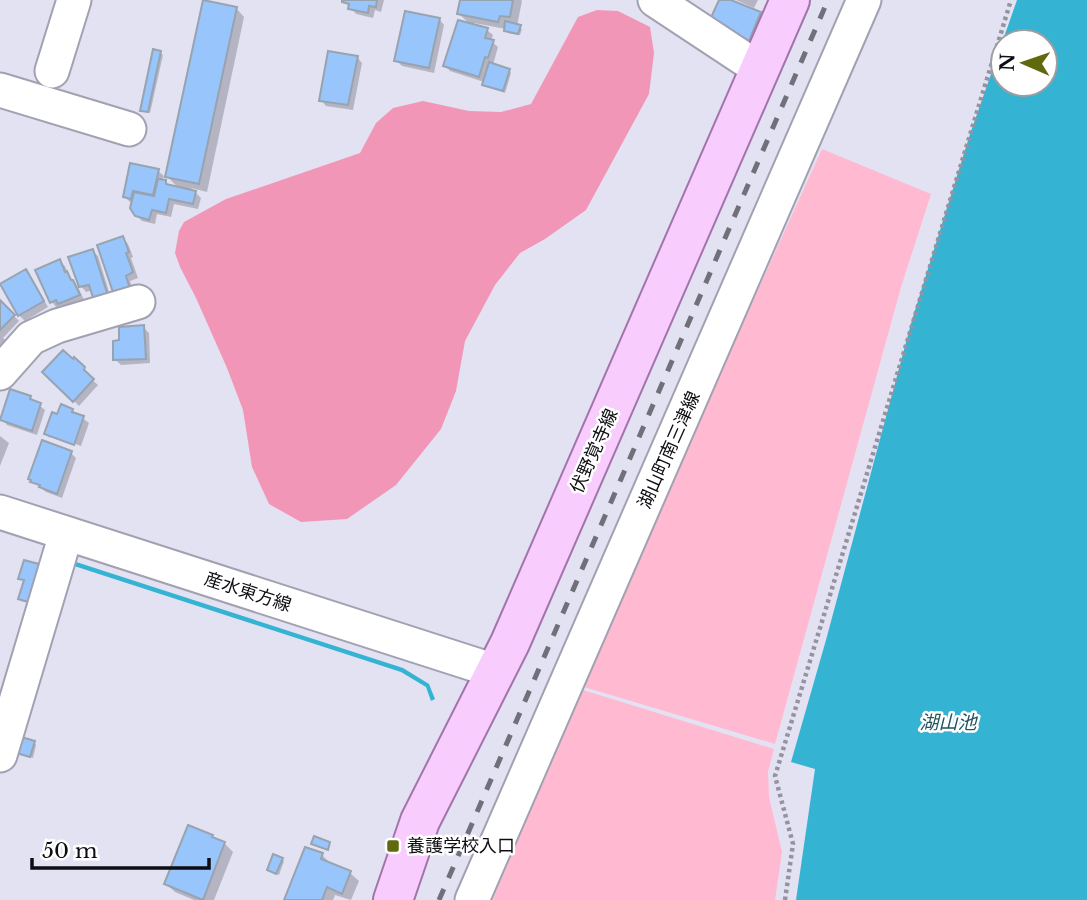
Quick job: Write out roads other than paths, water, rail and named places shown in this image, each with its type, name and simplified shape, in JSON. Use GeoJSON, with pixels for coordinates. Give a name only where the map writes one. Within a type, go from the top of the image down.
{"type":"FeatureCollection","features":[{"type":"Feature","properties":{"kind":"main road","name":"伏野覚寺線"},"geometry":{"type":"LineString","coordinates":[[393,900],[420,821],[510,643],[790,0]]}},
{"type":"Feature","properties":{"kind":"street"},"geometry":{"type":"LineString","coordinates":[[52,71],[74,0]]}},
{"type":"Feature","properties":{"kind":"street"},"geometry":{"type":"LineString","coordinates":[[655,0],[761,70]]}},
{"type":"Feature","properties":{"kind":"street","name":"湖山町南三津線"},"geometry":{"type":"LineString","coordinates":[[472,900],[864,0]]}},
{"type":"Feature","properties":{"kind":"street"},"geometry":{"type":"LineString","coordinates":[[0,90],[129,130]]}},
{"type":"Feature","properties":{"kind":"street"},"geometry":{"type":"LineString","coordinates":[[0,373],[31,338],[57,326],[138,302]]}},
{"type":"Feature","properties":{"kind":"street","name":"産水東方線"},"geometry":{"type":"LineString","coordinates":[[0,512],[495,671]]}},
{"type":"Feature","properties":{"kind":"street"},"geometry":{"type":"LineString","coordinates":[[0,755],[66,534]]}},
{"type":"Feature","properties":{"kind":"water","name":"湖山池"},"geometry":{"type":"Polygon","coordinates":[[[1017,0],[1087,0],[1087,900],[796,900],[815,769],[791,762],[912,320],[989,80],[989,98],[1059,98],[1059,28],[1007,28],[1017,0]]]}},
{"type":"Feature","properties":{"kind":"water"},"geometry":{"type":"Polygon","coordinates":[[[70,560],[403,668],[429,684],[435,699],[431,701],[426,687],[401,672],[68,564],[70,560]]]}},
{"type":"Feature","properties":{"kind":"railway"},"geometry":{"type":"LineString","coordinates":[[439,900],[828,0]]}},
{"type":"Feature","properties":{"kind":"place","name":"養護学校入口"},"geometry":{"type":"Point","coordinates":[393,846]}}]}
